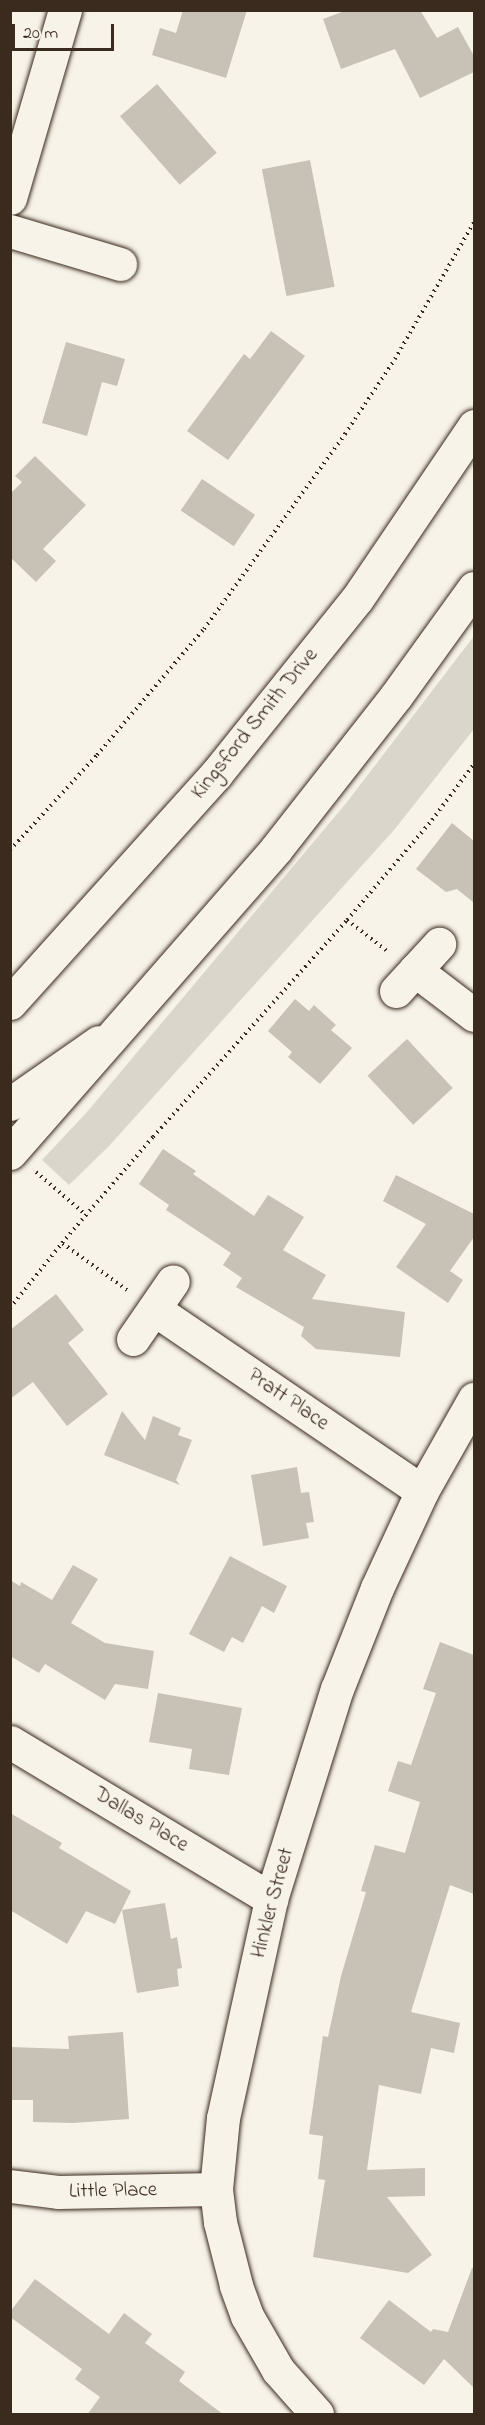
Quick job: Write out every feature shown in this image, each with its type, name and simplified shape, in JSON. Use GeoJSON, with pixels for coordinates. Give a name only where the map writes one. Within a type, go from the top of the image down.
{"type":"FeatureCollection","features":[{"type":"Feature","properties":{"kind":"street"},"geometry":{"type":"LineString","coordinates":[[10,198],[65,10]]}},
{"type":"Feature","properties":{"kind":"street"},"geometry":{"type":"LineString","coordinates":[[10,231],[120,264]]}},
{"type":"Feature","properties":{"kind":"street","name":"Kingsford Smith Drive"},"geometry":{"type":"LineString","coordinates":[[10,1003],[224,764],[357,598],[474,426]]}},
{"type":"Feature","properties":{"kind":"street"},"geometry":{"type":"LineString","coordinates":[[11,1152],[276,849],[396,696],[474,588]]}},
{"type":"Feature","properties":{"kind":"street"},"geometry":{"type":"LineString","coordinates":[[439,944],[406,980],[474,1015]]}},
{"type":"Feature","properties":{"kind":"street"},"geometry":{"type":"LineString","coordinates":[[10,1104],[116,1030]]}},
{"type":"Feature","properties":{"kind":"street"},"geometry":{"type":"LineString","coordinates":[[133,1339],[173,1281]]}},
{"type":"Feature","properties":{"kind":"street","name":"Pratt Place"},"geometry":{"type":"LineString","coordinates":[[153,1309],[422,1491]]}},
{"type":"Feature","properties":{"kind":"street","name":"Hinkler Street"},"geometry":{"type":"LineString","coordinates":[[317,2415],[278,2370],[247,2316],[236,2285],[223,2233],[216,2189],[223,2118],[271,1899],[337,1689],[377,1588],[422,1491],[474,1400]]}},
{"type":"Feature","properties":{"kind":"street","name":"Dallas Place"},"geometry":{"type":"LineString","coordinates":[[10,1742],[271,1899]]}},
{"type":"Feature","properties":{"kind":"street","name":"Little Place"},"geometry":{"type":"LineString","coordinates":[[10,2186],[58,2192],[216,2189]]}},
{"type":"Feature","properties":{"kind":"path"},"geometry":{"type":"LineString","coordinates":[[10,850],[97,755],[204,629],[345,434],[394,359],[474,222]]}},
{"type":"Feature","properties":{"kind":"path"},"geometry":{"type":"LineString","coordinates":[[10,1308],[86,1215],[347,920],[432,820],[474,764]]}},
{"type":"Feature","properties":{"kind":"path"},"geometry":{"type":"LineString","coordinates":[[347,920],[406,980]]}},
{"type":"Feature","properties":{"kind":"path"},"geometry":{"type":"LineString","coordinates":[[11,1152],[86,1215]]}},
{"type":"Feature","properties":{"kind":"path"},"geometry":{"type":"LineString","coordinates":[[62,1244],[153,1309]]}},
{"type":"Feature","properties":{"kind":"shaded area"},"geometry":{"type":"Polygon","coordinates":[[[474,636],[474,729],[394,830],[109,1146],[69,1185],[42,1160],[87,1112],[347,802],[474,636]]]}},
{"type":"Feature","properties":{"kind":"building"},"geometry":{"type":"Polygon","coordinates":[[[183,10],[247,10],[226,78],[152,55],[160,28],[176,33],[183,10]]]}},
{"type":"Feature","properties":{"kind":"building"},"geometry":{"type":"Polygon","coordinates":[[[347,10],[420,10],[437,38],[458,27],[474,56],[474,72],[420,98],[395,49],[341,69],[323,19],[347,10]]]}},
{"type":"Feature","properties":{"kind":"building"},"geometry":{"type":"Polygon","coordinates":[[[157,84],[217,153],[180,185],[120,116],[157,84]]]}},
{"type":"Feature","properties":{"kind":"building"},"geometry":{"type":"Polygon","coordinates":[[[310,160],[335,287],[287,296],[262,169],[310,160]]]}},
{"type":"Feature","properties":{"kind":"building"},"geometry":{"type":"Polygon","coordinates":[[[271,331],[305,356],[228,460],[187,431],[244,354],[250,359],[271,331]]]}},
{"type":"Feature","properties":{"kind":"building"},"geometry":{"type":"Polygon","coordinates":[[[66,342],[125,359],[117,386],[102,382],[87,436],[42,423],[66,342]]]}},
{"type":"Feature","properties":{"kind":"building"},"geometry":{"type":"Polygon","coordinates":[[[35,456],[86,505],[43,549],[56,561],[36,582],[10,557],[10,494],[22,482],[15,476],[35,456]]]}},
{"type":"Feature","properties":{"kind":"building"},"geometry":{"type":"Polygon","coordinates":[[[202,479],[255,515],[234,546],[181,511],[202,479]]]}},
{"type":"Feature","properties":{"kind":"building"},"geometry":{"type":"Polygon","coordinates":[[[452,823],[474,841],[474,903],[457,889],[446,892],[416,869],[452,823]]]}},
{"type":"Feature","properties":{"kind":"building"},"geometry":{"type":"Polygon","coordinates":[[[295,999],[309,1011],[314,1005],[336,1025],[331,1030],[352,1048],[320,1084],[288,1057],[292,1052],[268,1031],[295,999]]]}},
{"type":"Feature","properties":{"kind":"building"},"geometry":{"type":"Polygon","coordinates":[[[407,1039],[453,1088],[413,1125],[368,1076],[407,1039]]]}},
{"type":"Feature","properties":{"kind":"building"},"geometry":{"type":"Polygon","coordinates":[[[163,1149],[196,1171],[193,1174],[254,1216],[268,1195],[304,1217],[283,1250],[326,1275],[312,1299],[405,1312],[400,1357],[316,1349],[301,1336],[304,1327],[236,1287],[242,1278],[223,1265],[231,1253],[166,1210],[169,1205],[139,1184],[163,1149]]]}},
{"type":"Feature","properties":{"kind":"building"},"geometry":{"type":"Polygon","coordinates":[[[396,1175],[474,1214],[474,1237],[450,1271],[463,1280],[448,1303],[396,1267],[426,1224],[383,1201],[396,1175]]]}},
{"type":"Feature","properties":{"kind":"building"},"geometry":{"type":"Polygon","coordinates":[[[56,1294],[84,1330],[68,1343],[108,1394],[67,1426],[33,1382],[10,1399],[10,1330],[56,1294]]]}},
{"type":"Feature","properties":{"kind":"building"},"geometry":{"type":"Polygon","coordinates":[[[122,1411],[145,1440],[153,1416],[181,1428],[178,1435],[192,1440],[176,1480],[180,1485],[104,1455],[122,1411]]]}},
{"type":"Feature","properties":{"kind":"building"},"geometry":{"type":"Polygon","coordinates":[[[297,1467],[301,1493],[309,1492],[314,1522],[306,1523],[309,1538],[263,1546],[251,1475],[297,1467]]]}},
{"type":"Feature","properties":{"kind":"building"},"geometry":{"type":"Polygon","coordinates":[[[230,1556],[287,1586],[274,1613],[262,1606],[243,1643],[232,1637],[224,1652],[189,1634],[230,1556]]]}},
{"type":"Feature","properties":{"kind":"building"},"geometry":{"type":"Polygon","coordinates":[[[73,1565],[98,1579],[71,1623],[105,1643],[154,1651],[148,1689],[115,1684],[105,1700],[45,1664],[39,1673],[10,1656],[10,1580],[20,1586],[21,1582],[52,1600],[73,1565]]]}},
{"type":"Feature","properties":{"kind":"building"},"geometry":{"type":"Polygon","coordinates":[[[440,1642],[474,1655],[474,1894],[450,1885],[411,2012],[460,2023],[454,2053],[431,2048],[421,2094],[379,2085],[367,2170],[425,2168],[425,2196],[387,2197],[432,2255],[408,2273],[313,2257],[325,2180],[318,2179],[323,2136],[309,2134],[323,2036],[328,2037],[341,1976],[366,1892],[361,1891],[375,1845],[405,1853],[420,1802],[388,1791],[398,1761],[411,1765],[436,1693],[423,1689],[440,1642]]]}},
{"type":"Feature","properties":{"kind":"building"},"geometry":{"type":"Polygon","coordinates":[[[158,1693],[242,1708],[229,1775],[189,1769],[192,1749],[149,1742],[158,1693]]]}},
{"type":"Feature","properties":{"kind":"building"},"geometry":{"type":"Polygon","coordinates":[[[10,1813],[62,1843],[59,1848],[131,1891],[115,1924],[86,1911],[67,1944],[10,1910],[10,1813]]]}},
{"type":"Feature","properties":{"kind":"building"},"geometry":{"type":"Polygon","coordinates":[[[165,1903],[171,1939],[177,1937],[182,1968],[177,1969],[179,1986],[137,1993],[122,1910],[165,1903]]]}},
{"type":"Feature","properties":{"kind":"building"},"geometry":{"type":"Polygon","coordinates":[[[123,2032],[129,2119],[73,2123],[33,2122],[33,2100],[10,2100],[10,2047],[69,2049],[68,2036],[123,2032]]]}},
{"type":"Feature","properties":{"kind":"building"},"geometry":{"type":"Polygon","coordinates":[[[472,2268],[474,2268],[474,2388],[444,2359],[424,2385],[360,2338],[389,2300],[431,2332],[433,2329],[448,2332],[472,2268]]]}},
{"type":"Feature","properties":{"kind":"building"},"geometry":{"type":"Polygon","coordinates":[[[35,2279],[109,2334],[124,2313],[152,2334],[145,2343],[185,2372],[179,2381],[224,2415],[87,2415],[100,2397],[75,2379],[82,2369],[10,2317],[10,2312],[35,2279]]]}}]}
